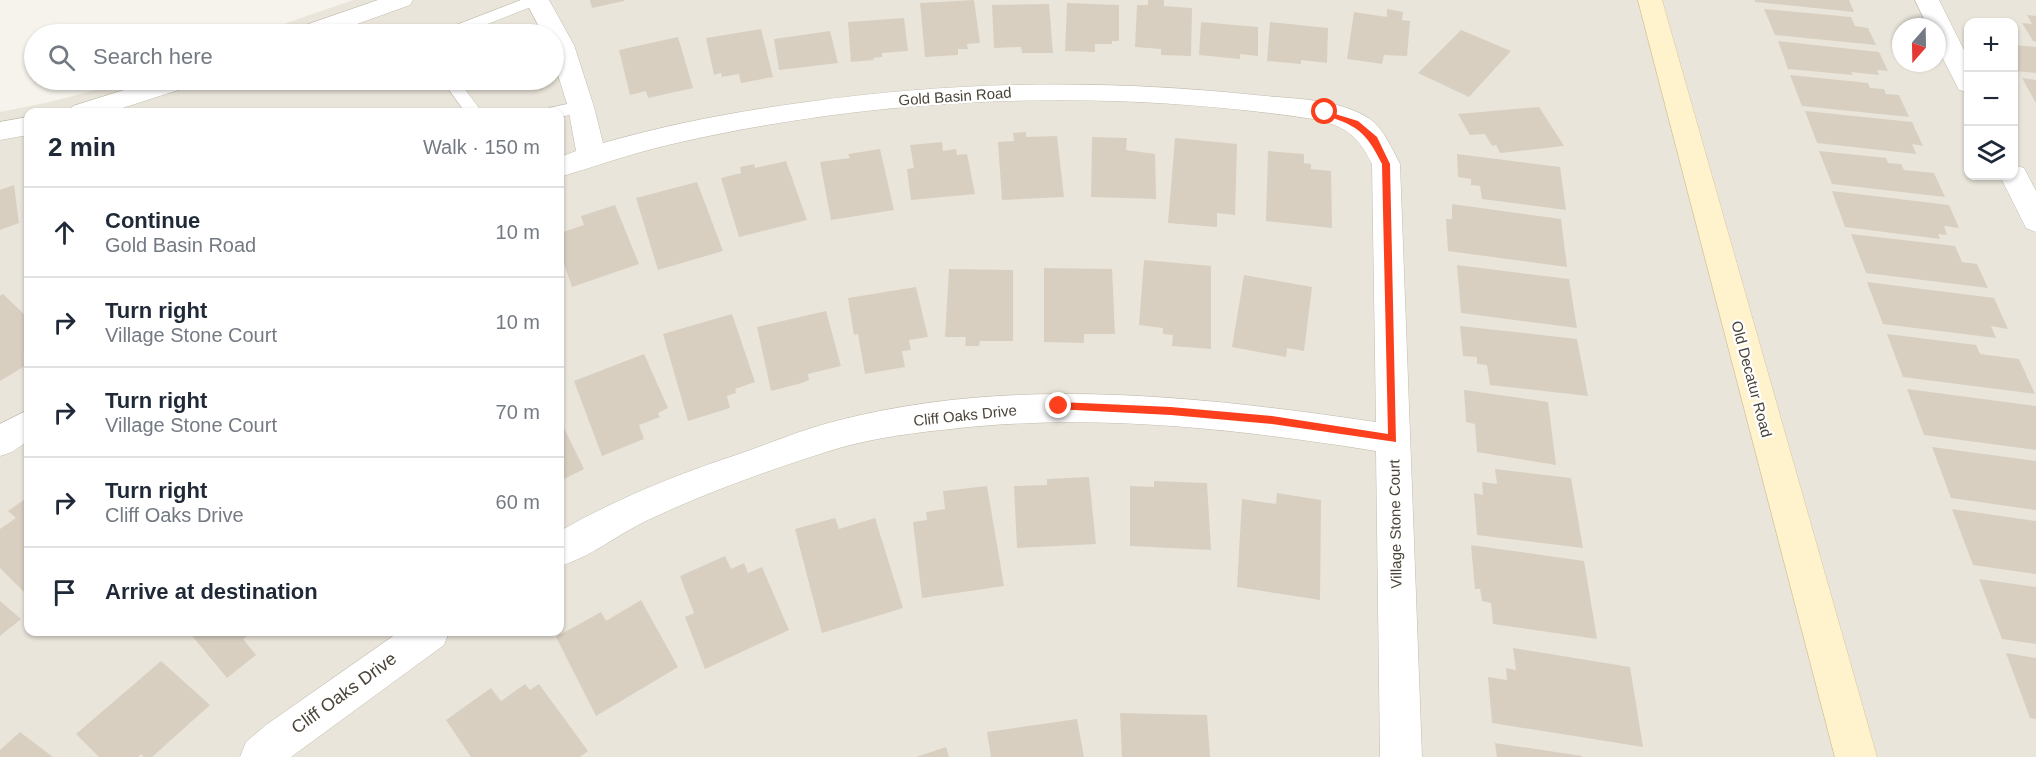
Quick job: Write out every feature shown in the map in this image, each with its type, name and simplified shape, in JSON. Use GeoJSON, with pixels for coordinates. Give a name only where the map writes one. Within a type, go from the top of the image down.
{"type":"FeatureCollection","features":[{"type":"Feature","properties":{"kind":"street"},"geometry":{"type":"LineString","coordinates":[[334,24],[400,0]]}},
{"type":"Feature","properties":{"kind":"street"},"geometry":{"type":"LineString","coordinates":[[536,0],[549,24]]}},
{"type":"Feature","properties":{"kind":"street","name":"Old Decatur Road"},"geometry":{"type":"LineString","coordinates":[[1650,0],[1856,757]]}},
{"type":"Feature","properties":{"kind":"street"},"geometry":{"type":"LineString","coordinates":[[1928,0],[1964,76]]}},
{"type":"Feature","properties":{"kind":"street"},"geometry":{"type":"LineString","coordinates":[[564,54],[581,107],[592,158]]}},
{"type":"Feature","properties":{"kind":"street"},"geometry":{"type":"LineString","coordinates":[[95,108],[151,90]]}},
{"type":"Feature","properties":{"kind":"street","name":"Gold Basin Road"},"geometry":{"type":"LineString","coordinates":[[564,166],[723,124],[906,99],[990,93],[1104,90],[1218,99],[1325,112],[1355,122]]}},
{"type":"Feature","properties":{"kind":"street","name":"Village Stone Court"},"geometry":{"type":"LineString","coordinates":[[1355,122],[1374,139],[1386,164],[1401,757]]}},
{"type":"Feature","properties":{"kind":"street"},"geometry":{"type":"LineString","coordinates":[[0,131],[24,127]]}},
{"type":"Feature","properties":{"kind":"street"},"geometry":{"type":"LineString","coordinates":[[2016,180],[2036,221]]}},
{"type":"Feature","properties":{"kind":"street","name":"Cliff Oaks Drive"},"geometry":{"type":"LineString","coordinates":[[564,548],[635,508],[740,468],[842,433],[941,414],[1059,406],[1171,411],[1272,420],[1393,439]]}},
{"type":"Feature","properties":{"kind":"street"},"geometry":{"type":"LineString","coordinates":[[0,442],[24,427]]}},
{"type":"Feature","properties":{"kind":"street","name":"Cliff Oaks Drive"},"geometry":{"type":"LineString","coordinates":[[261,757],[280,739],[424,636]]}},
{"type":"Feature","properties":{"kind":"lane"},"geometry":{"type":"LineString","coordinates":[[475,24],[536,0]]}},
{"type":"Feature","properties":{"kind":"lane"},"geometry":{"type":"LineString","coordinates":[[458,90],[471,108]]}},
{"type":"Feature","properties":{"kind":"lane"},"geometry":{"type":"LineString","coordinates":[[564,110],[581,107]]}},
{"type":"Feature","properties":{"kind":"shaded area"},"geometry":{"type":"Polygon","coordinates":[[[353,0],[2036,0],[2036,757],[0,757],[0,112],[95,90],[564,90],[564,24],[284,24],[353,0]]]}},
{"type":"Feature","properties":{"kind":"building"},"geometry":{"type":"Polygon","coordinates":[[[590,0],[624,0],[624,1],[592,8],[590,0]]]}},
{"type":"Feature","properties":{"kind":"building"},"geometry":{"type":"Polygon","coordinates":[[[974,0],[980,43],[967,44],[968,49],[958,49],[958,55],[925,57],[920,3],[974,0]]]}},
{"type":"Feature","properties":{"kind":"building"},"geometry":{"type":"Polygon","coordinates":[[[1148,0],[1164,0],[1164,6],[1192,8],[1191,56],[1161,55],[1161,49],[1135,47],[1137,5],[1148,5],[1148,0]]]}},
{"type":"Feature","properties":{"kind":"building"},"geometry":{"type":"Polygon","coordinates":[[[1755,0],[1849,0],[1854,12],[1755,2],[1755,0]]]}},
{"type":"Feature","properties":{"kind":"building"},"geometry":{"type":"Polygon","coordinates":[[[1067,3],[1119,5],[1119,41],[1112,41],[1112,44],[1095,44],[1095,52],[1065,51],[1067,3]]]}},
{"type":"Feature","properties":{"kind":"building"},"geometry":{"type":"Polygon","coordinates":[[[1049,4],[1053,53],[1022,53],[1021,47],[994,48],[992,5],[1049,4]]]}},
{"type":"Feature","properties":{"kind":"building"},"geometry":{"type":"Polygon","coordinates":[[[1387,9],[1403,12],[1402,20],[1410,21],[1407,56],[1384,55],[1382,64],[1347,59],[1354,12],[1387,17],[1387,9]]]}},
{"type":"Feature","properties":{"kind":"building"},"geometry":{"type":"Polygon","coordinates":[[[1764,9],[1851,17],[1855,26],[1868,28],[1876,45],[1775,35],[1764,9]]]}},
{"type":"Feature","properties":{"kind":"building"},"geometry":{"type":"Polygon","coordinates":[[[2027,15],[2036,16],[2036,42],[2033,41],[2022,23],[2032,24],[2027,15]]]}},
{"type":"Feature","properties":{"kind":"building"},"geometry":{"type":"Polygon","coordinates":[[[904,18],[908,51],[882,53],[882,57],[873,58],[874,60],[851,62],[848,22],[904,18]]]}},
{"type":"Feature","properties":{"kind":"building"},"geometry":{"type":"Polygon","coordinates":[[[1201,22],[1258,27],[1258,56],[1240,54],[1240,59],[1199,55],[1201,22]]]}},
{"type":"Feature","properties":{"kind":"building"},"geometry":{"type":"Polygon","coordinates":[[[1270,22],[1328,28],[1327,63],[1301,60],[1301,64],[1267,61],[1270,22]]]}},
{"type":"Feature","properties":{"kind":"building"},"geometry":{"type":"Polygon","coordinates":[[[761,29],[773,77],[741,83],[739,74],[722,77],[721,73],[714,75],[706,38],[761,29]]]}},
{"type":"Feature","properties":{"kind":"building"},"geometry":{"type":"Polygon","coordinates":[[[1461,30],[1511,51],[1469,97],[1418,73],[1461,30]]]}},
{"type":"Feature","properties":{"kind":"building"},"geometry":{"type":"Polygon","coordinates":[[[830,31],[838,63],[779,70],[774,39],[830,31]]]}},
{"type":"Feature","properties":{"kind":"building"},"geometry":{"type":"Polygon","coordinates":[[[678,37],[693,88],[648,98],[646,91],[630,95],[619,50],[678,37]]]}},
{"type":"Feature","properties":{"kind":"building"},"geometry":{"type":"Polygon","coordinates":[[[1778,41],[1879,52],[1888,71],[1877,70],[1879,75],[1851,72],[1853,75],[1788,69],[1778,41]]]}},
{"type":"Feature","properties":{"kind":"building"},"geometry":{"type":"Polygon","coordinates":[[[2018,45],[2036,47],[2036,73],[2018,71],[2018,45]]]}},
{"type":"Feature","properties":{"kind":"building"},"geometry":{"type":"Polygon","coordinates":[[[1790,75],[1868,83],[1870,88],[1884,89],[1886,94],[1899,95],[1909,117],[1802,106],[1790,75]]]}},
{"type":"Feature","properties":{"kind":"building"},"geometry":{"type":"Polygon","coordinates":[[[2022,78],[2036,80],[2036,103],[2022,78]]]}},
{"type":"Feature","properties":{"kind":"building"},"geometry":{"type":"Polygon","coordinates":[[[1539,107],[1564,146],[1500,153],[1496,145],[1492,146],[1485,134],[1470,135],[1458,114],[1539,107]]]}},
{"type":"Feature","properties":{"kind":"building"},"geometry":{"type":"Polygon","coordinates":[[[1805,111],[1912,122],[1923,146],[1912,144],[1916,154],[1817,143],[1805,111]]]}},
{"type":"Feature","properties":{"kind":"building"},"geometry":{"type":"Polygon","coordinates":[[[1026,132],[1026,137],[1057,136],[1064,197],[1002,200],[998,142],[1014,141],[1013,133],[1026,132]]]}},
{"type":"Feature","properties":{"kind":"building"},"geometry":{"type":"Polygon","coordinates":[[[1092,137],[1127,138],[1126,150],[1155,154],[1156,199],[1091,197],[1092,137]]]}},
{"type":"Feature","properties":{"kind":"building"},"geometry":{"type":"Polygon","coordinates":[[[1175,138],[1237,144],[1235,215],[1217,213],[1217,227],[1168,223],[1175,138]]]}},
{"type":"Feature","properties":{"kind":"building"},"geometry":{"type":"Polygon","coordinates":[[[942,142],[943,151],[956,149],[957,155],[967,154],[975,194],[911,200],[907,169],[914,168],[910,145],[942,142]]]}},
{"type":"Feature","properties":{"kind":"building"},"geometry":{"type":"Polygon","coordinates":[[[880,149],[894,210],[831,220],[820,162],[850,158],[848,154],[880,149]]]}},
{"type":"Feature","properties":{"kind":"building"},"geometry":{"type":"Polygon","coordinates":[[[1268,151],[1304,154],[1304,163],[1311,164],[1311,169],[1331,171],[1332,228],[1266,221],[1268,151]]]}},
{"type":"Feature","properties":{"kind":"building"},"geometry":{"type":"Polygon","coordinates":[[[1819,151],[1886,158],[1888,163],[1901,164],[1904,170],[1934,173],[1945,197],[1832,184],[1819,151]]]}},
{"type":"Feature","properties":{"kind":"building"},"geometry":{"type":"Polygon","coordinates":[[[1457,154],[1560,167],[1566,210],[1482,199],[1480,186],[1471,185],[1471,179],[1458,177],[1457,154]]]}},
{"type":"Feature","properties":{"kind":"building"},"geometry":{"type":"Polygon","coordinates":[[[786,161],[807,220],[739,237],[721,178],[741,173],[740,167],[754,164],[755,168],[786,161]]]}},
{"type":"Feature","properties":{"kind":"building"},"geometry":{"type":"Polygon","coordinates":[[[697,182],[723,251],[658,270],[636,198],[697,182]]]}},
{"type":"Feature","properties":{"kind":"building"},"geometry":{"type":"Polygon","coordinates":[[[14,185],[19,223],[0,230],[0,190],[14,185]]]}},
{"type":"Feature","properties":{"kind":"building"},"geometry":{"type":"Polygon","coordinates":[[[1832,191],[1949,205],[1959,228],[1944,226],[1947,235],[1938,234],[1940,239],[1845,227],[1832,191]]]}},
{"type":"Feature","properties":{"kind":"building"},"geometry":{"type":"Polygon","coordinates":[[[1452,204],[1561,219],[1567,267],[1448,251],[1446,219],[1452,219],[1452,204]]]}},
{"type":"Feature","properties":{"kind":"building"},"geometry":{"type":"Polygon","coordinates":[[[615,205],[639,264],[572,287],[564,264],[564,232],[584,225],[581,216],[615,205]]]}},
{"type":"Feature","properties":{"kind":"building"},"geometry":{"type":"Polygon","coordinates":[[[1851,234],[1955,246],[1962,262],[1977,264],[1988,288],[1866,273],[1851,234]]]}},
{"type":"Feature","properties":{"kind":"building"},"geometry":{"type":"Polygon","coordinates":[[[1144,260],[1211,266],[1211,349],[1172,346],[1173,335],[1163,334],[1163,328],[1139,325],[1144,260]]]}},
{"type":"Feature","properties":{"kind":"building"},"geometry":{"type":"Polygon","coordinates":[[[1457,265],[1569,279],[1577,328],[1461,313],[1457,265]]]}},
{"type":"Feature","properties":{"kind":"building"},"geometry":{"type":"Polygon","coordinates":[[[1044,268],[1112,269],[1115,334],[1084,334],[1084,343],[1044,342],[1044,268]]]}},
{"type":"Feature","properties":{"kind":"building"},"geometry":{"type":"Polygon","coordinates":[[[949,269],[1013,270],[1013,341],[980,341],[979,346],[965,346],[966,337],[945,337],[949,269]]]}},
{"type":"Feature","properties":{"kind":"building"},"geometry":{"type":"Polygon","coordinates":[[[1244,275],[1312,287],[1304,351],[1287,348],[1286,357],[1232,347],[1244,275]]]}},
{"type":"Feature","properties":{"kind":"building"},"geometry":{"type":"Polygon","coordinates":[[[1867,282],[1994,298],[2008,329],[1991,326],[1996,338],[1883,324],[1867,282]]]}},
{"type":"Feature","properties":{"kind":"building"},"geometry":{"type":"Polygon","coordinates":[[[916,287],[928,337],[909,340],[911,350],[902,351],[905,367],[865,374],[858,334],[854,335],[848,298],[916,287]]]}},
{"type":"Feature","properties":{"kind":"building"},"geometry":{"type":"Polygon","coordinates":[[[3,294],[24,314],[24,366],[0,381],[0,296],[3,294]]]}},
{"type":"Feature","properties":{"kind":"building"},"geometry":{"type":"Polygon","coordinates":[[[826,311],[841,366],[808,374],[809,380],[771,391],[757,327],[826,311]]]}},
{"type":"Feature","properties":{"kind":"building"},"geometry":{"type":"Polygon","coordinates":[[[732,314],[755,382],[735,389],[736,393],[727,396],[730,408],[688,421],[663,334],[732,314]]]}},
{"type":"Feature","properties":{"kind":"building"},"geometry":{"type":"Polygon","coordinates":[[[1460,326],[1577,339],[1588,396],[1490,385],[1487,365],[1477,364],[1477,357],[1463,356],[1460,326]]]}},
{"type":"Feature","properties":{"kind":"building"},"geometry":{"type":"Polygon","coordinates":[[[1887,334],[1976,345],[1980,354],[2019,359],[2035,394],[1903,377],[1887,334]]]}},
{"type":"Feature","properties":{"kind":"building"},"geometry":{"type":"Polygon","coordinates":[[[644,354],[668,408],[658,413],[660,417],[639,425],[644,439],[602,456],[574,381],[644,354]]]}},
{"type":"Feature","properties":{"kind":"building"},"geometry":{"type":"Polygon","coordinates":[[[1907,389],[2036,406],[2036,450],[1924,435],[1907,389]]]}},
{"type":"Feature","properties":{"kind":"building"},"geometry":{"type":"Polygon","coordinates":[[[1464,390],[1548,402],[1556,465],[1477,452],[1475,424],[1466,422],[1464,390]]]}},
{"type":"Feature","properties":{"kind":"building"},"geometry":{"type":"Polygon","coordinates":[[[564,428],[584,469],[564,479],[564,428]]]}},
{"type":"Feature","properties":{"kind":"building"},"geometry":{"type":"Polygon","coordinates":[[[1932,447],[2036,461],[2036,510],[1951,498],[1932,447]]]}},
{"type":"Feature","properties":{"kind":"building"},"geometry":{"type":"Polygon","coordinates":[[[1495,469],[1571,478],[1583,548],[1477,535],[1474,493],[1483,495],[1482,482],[1497,484],[1495,469]]]}},
{"type":"Feature","properties":{"kind":"building"},"geometry":{"type":"Polygon","coordinates":[[[1089,477],[1096,544],[1017,548],[1014,486],[1047,485],[1047,479],[1089,477]]]}},
{"type":"Feature","properties":{"kind":"building"},"geometry":{"type":"Polygon","coordinates":[[[1154,481],[1207,483],[1211,550],[1130,546],[1130,486],[1154,487],[1154,481]]]}},
{"type":"Feature","properties":{"kind":"building"},"geometry":{"type":"Polygon","coordinates":[[[987,486],[1004,586],[922,598],[913,522],[927,520],[926,512],[945,509],[943,491],[987,486]]]}},
{"type":"Feature","properties":{"kind":"building"},"geometry":{"type":"Polygon","coordinates":[[[1277,493],[1321,500],[1320,600],[1237,587],[1242,499],[1276,504],[1277,493]]]}},
{"type":"Feature","properties":{"kind":"building"},"geometry":{"type":"Polygon","coordinates":[[[24,500],[24,592],[0,568],[0,529],[16,518],[8,511],[24,500]]]}},
{"type":"Feature","properties":{"kind":"building"},"geometry":{"type":"Polygon","coordinates":[[[1952,509],[2036,521],[2036,574],[1973,565],[1952,509]]]}},
{"type":"Feature","properties":{"kind":"building"},"geometry":{"type":"Polygon","coordinates":[[[835,518],[839,529],[875,518],[903,608],[822,633],[795,529],[835,518]]]}},
{"type":"Feature","properties":{"kind":"building"},"geometry":{"type":"Polygon","coordinates":[[[1471,545],[1584,561],[1597,639],[1493,624],[1491,603],[1482,601],[1480,589],[1475,589],[1471,545]]]}},
{"type":"Feature","properties":{"kind":"building"},"geometry":{"type":"Polygon","coordinates":[[[725,556],[731,569],[744,563],[748,573],[762,567],[789,630],[705,669],[685,617],[694,613],[680,576],[725,556]]]}},
{"type":"Feature","properties":{"kind":"building"},"geometry":{"type":"Polygon","coordinates":[[[1979,579],[2036,587],[2036,644],[2002,639],[1979,579]]]}},
{"type":"Feature","properties":{"kind":"building"},"geometry":{"type":"Polygon","coordinates":[[[641,600],[678,667],[596,716],[556,637],[564,636],[564,633],[601,612],[606,621],[641,600]]]}},
{"type":"Feature","properties":{"kind":"building"},"geometry":{"type":"Polygon","coordinates":[[[0,601],[21,619],[0,636],[0,601]]]}},
{"type":"Feature","properties":{"kind":"building"},"geometry":{"type":"Polygon","coordinates":[[[192,636],[247,636],[243,639],[256,655],[227,678],[192,636]]]}},
{"type":"Feature","properties":{"kind":"building"},"geometry":{"type":"Polygon","coordinates":[[[1513,648],[1630,667],[1643,747],[1492,723],[1488,677],[1507,680],[1506,668],[1516,670],[1513,648]]]}},
{"type":"Feature","properties":{"kind":"building"},"geometry":{"type":"Polygon","coordinates":[[[2006,653],[2036,658],[2036,719],[2030,718],[2006,653]]]}},
{"type":"Feature","properties":{"kind":"building"},"geometry":{"type":"Polygon","coordinates":[[[161,661],[210,705],[152,757],[144,757],[141,754],[138,757],[99,757],[76,734],[161,661]]]}},
{"type":"Feature","properties":{"kind":"building"},"geometry":{"type":"Polygon","coordinates":[[[525,684],[530,690],[539,684],[588,751],[580,757],[471,757],[446,720],[491,688],[501,701],[525,684]]]}},
{"type":"Feature","properties":{"kind":"building"},"geometry":{"type":"Polygon","coordinates":[[[1120,713],[1207,715],[1210,757],[1122,757],[1120,713]]]}},
{"type":"Feature","properties":{"kind":"building"},"geometry":{"type":"Polygon","coordinates":[[[1077,719],[1084,757],[991,757],[987,732],[1077,719]]]}},
{"type":"Feature","properties":{"kind":"building"},"geometry":{"type":"Polygon","coordinates":[[[20,732],[53,757],[0,757],[0,750],[20,732]]]}},
{"type":"Feature","properties":{"kind":"building"},"geometry":{"type":"Polygon","coordinates":[[[1495,743],[1582,756],[1582,757],[1497,757],[1495,743]]]}},
{"type":"Feature","properties":{"kind":"building"},"geometry":{"type":"Polygon","coordinates":[[[946,747],[949,757],[916,757],[946,747]]]}},
{"type":"Feature","properties":{"kind":"route"},"geometry":{"type":"LineString","coordinates":[[1059,406],[1171,411],[1272,420],[1393,439],[1386,164],[1374,139],[1355,122],[1325,112]]}}]}
